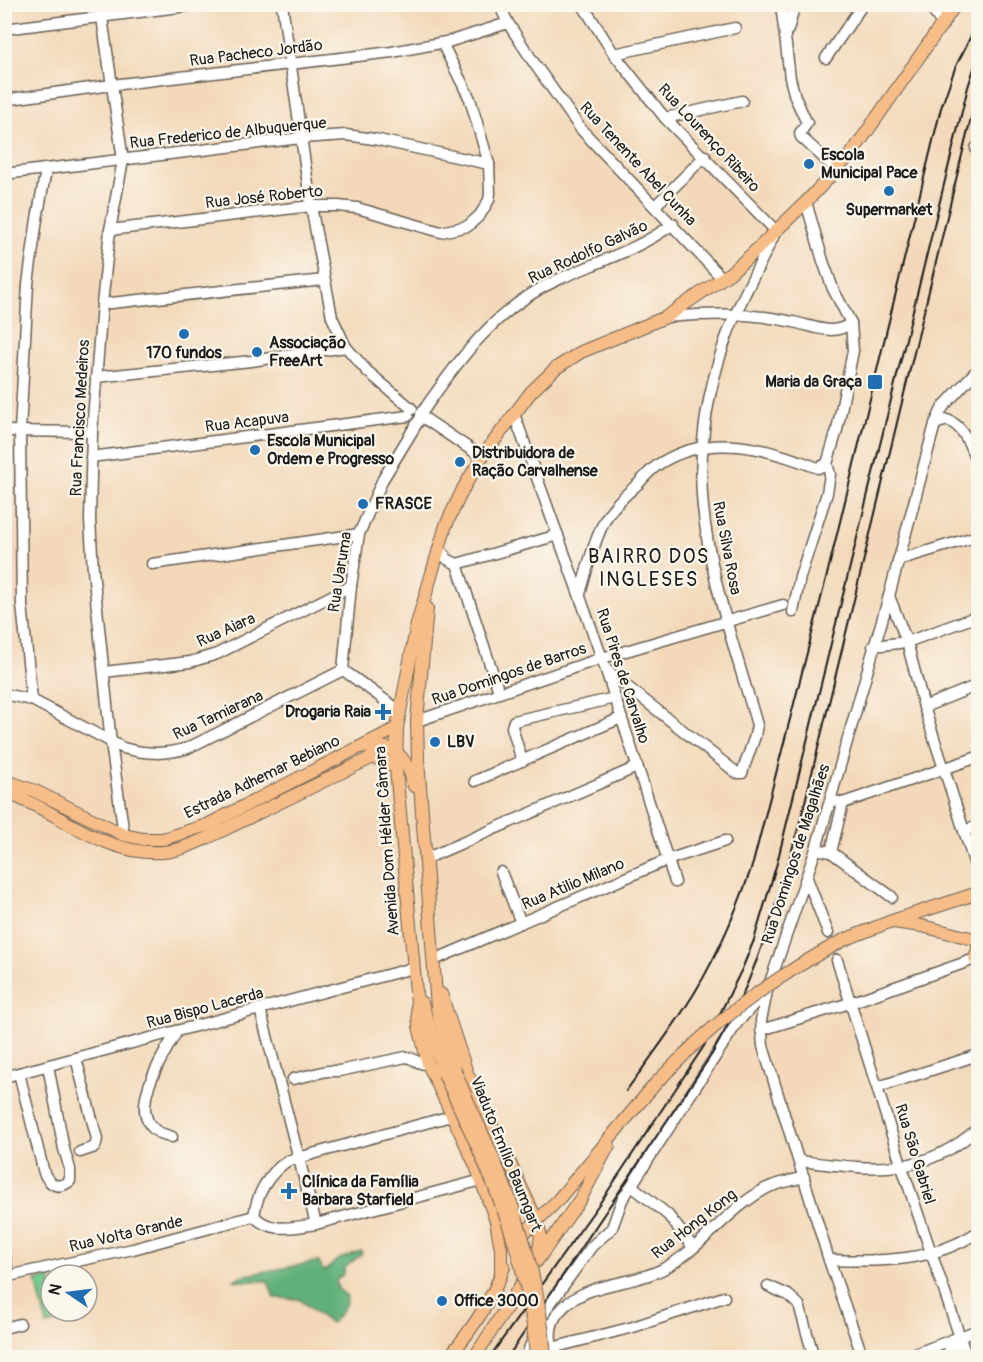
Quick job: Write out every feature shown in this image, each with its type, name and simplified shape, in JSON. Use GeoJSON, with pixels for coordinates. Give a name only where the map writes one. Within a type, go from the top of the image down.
{"type":"FeatureCollection","features":[{"type":"Feature","properties":{"kind":"main road","name":"Avenida Dom Hélder Câmara"},"geometry":{"type":"LineString","coordinates":[[501,1275],[501,1249],[496,1221],[482,1180],[428,1064],[419,1026],[407,900],[395,750],[397,728],[417,624],[428,588],[446,562],[439,547],[455,504],[482,457],[543,378],[568,360],[593,347],[666,317],[737,267],[806,202],[858,145],[956,4]]}},
{"type":"Feature","properties":{"kind":"main road","name":"Avenida Dom Hélder Câmara"},"geometry":{"type":"LineString","coordinates":[[428,588],[417,721],[422,835],[437,1008],[449,1071]]}},
{"type":"Feature","properties":{"kind":"main road","name":"Estrada Adhemar Bebiano"},"geometry":{"type":"LineString","coordinates":[[4,780],[35,791],[101,826],[124,835],[143,839],[163,839],[207,825],[397,728]]}},
{"type":"Feature","properties":{"kind":"main road"},"geometry":{"type":"LineString","coordinates":[[361,747],[379,746],[395,750],[404,761],[412,776],[422,835]]}},
{"type":"Feature","properties":{"kind":"main road","name":"Estrada Adhemar Bebiano"},"geometry":{"type":"LineString","coordinates":[[4,792],[30,801],[114,845],[136,851],[163,852],[207,838],[371,758],[383,759],[396,768]]}},
{"type":"Feature","properties":{"kind":"main road"},"geometry":{"type":"LineString","coordinates":[[407,900],[415,893],[429,899]]}},
{"type":"Feature","properties":{"kind":"main road"},"geometry":{"type":"LineString","coordinates":[[448,1358],[468,1334],[501,1275],[517,1239],[557,1201],[629,1114],[677,1061],[732,1010],[784,974],[844,940],[889,922],[978,893]]}},
{"type":"Feature","properties":{"kind":"main road"},"geometry":{"type":"LineString","coordinates":[[889,922],[922,926],[978,940],[977,959]]}},
{"type":"Feature","properties":{"kind":"main road","name":"Avenida Dom Hélder Câmara"},"geometry":{"type":"LineString","coordinates":[[436,976],[467,1073],[536,1221],[541,1236],[533,1267]]}},
{"type":"Feature","properties":{"kind":"main road","name":"Avenida Dom Hélder Câmara"},"geometry":{"type":"LineString","coordinates":[[417,988],[449,1071]]}},
{"type":"Feature","properties":{"kind":"main road","name":"Viaduto Emílio Baumgart"},"geometry":{"type":"LineString","coordinates":[[449,1071],[500,1175],[523,1241],[550,1354]]}},
{"type":"Feature","properties":{"kind":"main road","name":"Viaduto Emílio Baumgart"},"geometry":{"type":"LineString","coordinates":[[449,1071],[489,1170],[517,1251],[532,1319],[536,1358]]}},
{"type":"Feature","properties":{"kind":"main road"},"geometry":{"type":"LineString","coordinates":[[474,1358],[569,1216],[618,1128]]}},
{"type":"Feature","properties":{"kind":"main road"},"geometry":{"type":"LineString","coordinates":[[496,1221],[509,1226],[518,1223],[526,1210],[525,1195],[557,1201]]}},
{"type":"Feature","properties":{"kind":"main road"},"geometry":{"type":"LineString","coordinates":[[496,1221],[505,1232],[517,1239],[530,1239],[541,1236],[569,1216]]}},
{"type":"Feature","properties":{"kind":"main road"},"geometry":{"type":"LineString","coordinates":[[501,1275],[515,1255],[521,1251],[526,1251],[529,1255],[533,1267]]}},
{"type":"Feature","properties":{"kind":"main road"},"geometry":{"type":"LineString","coordinates":[[440,1358],[468,1334]]}},
{"type":"Feature","properties":{"kind":"street","name":"Rua Francisco Medeiros"},"geometry":{"type":"LineString","coordinates":[[100,4],[123,160],[110,230],[96,377],[91,457],[92,560],[111,743],[124,835]]}},
{"type":"Feature","properties":{"kind":"street"},"geometry":{"type":"LineString","coordinates":[[4,29],[203,4]]}},
{"type":"Feature","properties":{"kind":"street"},"geometry":{"type":"LineString","coordinates":[[282,4],[311,206],[332,317],[346,347],[367,371],[416,415],[482,457]]}},
{"type":"Feature","properties":{"kind":"street","name":"Rua Tenente Abel Cunha"},"geometry":{"type":"LineString","coordinates":[[499,4],[508,22],[580,128],[722,278]]}},
{"type":"Feature","properties":{"kind":"street","name":"Rua Lourenço Ribeiro"},"geometry":{"type":"LineString","coordinates":[[582,4],[614,54],[665,118],[705,156],[776,231]]}},
{"type":"Feature","properties":{"kind":"street"},"geometry":{"type":"LineString","coordinates":[[781,4],[792,86],[797,103],[807,122],[800,133],[802,138],[837,170]]}},
{"type":"Feature","properties":{"kind":"street"},"geometry":{"type":"LineString","coordinates":[[785,39],[795,4]]}},
{"type":"Feature","properties":{"kind":"street"},"geometry":{"type":"LineString","coordinates":[[826,58],[863,4]]}},
{"type":"Feature","properties":{"kind":"street"},"geometry":{"type":"LineString","coordinates":[[928,4],[943,25]]}},
{"type":"Feature","properties":{"kind":"street","name":"Rua Pacheco Jordão"},"geometry":{"type":"LineString","coordinates":[[4,100],[392,52],[442,43],[508,22]]}},
{"type":"Feature","properties":{"kind":"street"},"geometry":{"type":"LineString","coordinates":[[614,54],[735,28]]}},
{"type":"Feature","properties":{"kind":"street","name":"Rua José Roberto"},"geometry":{"type":"LineString","coordinates":[[110,230],[311,206],[357,208],[441,232],[460,230],[474,222],[489,200],[489,164],[470,99],[442,43]]}},
{"type":"Feature","properties":{"kind":"street"},"geometry":{"type":"LineString","coordinates":[[665,118],[742,101]]}},
{"type":"Feature","properties":{"kind":"street","name":"Rua Frederico de Albuquerque"},"geometry":{"type":"LineString","coordinates":[[4,174],[302,138],[346,135],[489,164]]}},
{"type":"Feature","properties":{"kind":"street"},"geometry":{"type":"LineString","coordinates":[[654,206],[705,156]]}},
{"type":"Feature","properties":{"kind":"street"},"geometry":{"type":"LineString","coordinates":[[33,700],[22,605],[20,431],[28,284],[36,219],[46,170]]}},
{"type":"Feature","properties":{"kind":"street"},"geometry":{"type":"LineString","coordinates":[[806,202],[826,270],[851,323],[853,351],[837,430],[822,466]]}},
{"type":"Feature","properties":{"kind":"street","name":"Rua Rodolfo Galvão"},"geometry":{"type":"LineString","coordinates":[[416,415],[475,340],[514,304],[555,281],[650,240],[673,224]]}},
{"type":"Feature","properties":{"kind":"street","name":"Rua Silva Rosa"},"geometry":{"type":"LineString","coordinates":[[606,670],[737,773],[742,773],[757,725],[727,622],[707,541],[702,496],[703,447],[708,404],[723,346],[776,231]]}},
{"type":"Feature","properties":{"kind":"street"},"geometry":{"type":"LineString","coordinates":[[102,304],[324,280]]}},
{"type":"Feature","properties":{"kind":"street"},"geometry":{"type":"LineString","coordinates":[[666,317],[736,315],[766,317],[835,331],[851,323]]}},
{"type":"Feature","properties":{"kind":"street"},"geometry":{"type":"LineString","coordinates":[[96,377],[251,361],[346,347]]}},
{"type":"Feature","properties":{"kind":"street","name":"Rua Domingos de Magalhães"},"geometry":{"type":"LineString","coordinates":[[863,1358],[763,1046],[762,1011],[831,800],[935,424],[944,407],[978,369]]}},
{"type":"Feature","properties":{"kind":"street","name":"Rua Pires de Carvalho"},"geometry":{"type":"LineString","coordinates":[[514,414],[580,594],[675,882]]}},
{"type":"Feature","properties":{"kind":"street","name":"Rua Acapuva"},"geometry":{"type":"LineString","coordinates":[[91,457],[416,415]]}},
{"type":"Feature","properties":{"kind":"street","name":"Rua Uaruma"},"geometry":{"type":"LineString","coordinates":[[343,670],[351,586],[359,534],[383,479],[416,415]]}},
{"type":"Feature","properties":{"kind":"street"},"geometry":{"type":"LineString","coordinates":[[935,424],[947,420],[956,425],[962,431],[978,465]]}},
{"type":"Feature","properties":{"kind":"street"},"geometry":{"type":"LineString","coordinates":[[4,431],[92,432]]}},
{"type":"Feature","properties":{"kind":"street"},"geometry":{"type":"LineString","coordinates":[[580,594],[598,535],[618,502],[658,465],[673,457],[703,447],[737,446],[766,450],[822,466],[830,474],[827,493],[800,577],[793,612]]}},
{"type":"Feature","properties":{"kind":"street"},"geometry":{"type":"LineString","coordinates":[[152,564],[359,534]]}},
{"type":"Feature","properties":{"kind":"street"},"geometry":{"type":"LineString","coordinates":[[499,692],[446,562],[558,535]]}},
{"type":"Feature","properties":{"kind":"street"},"geometry":{"type":"LineString","coordinates":[[898,560],[978,536]]}},
{"type":"Feature","properties":{"kind":"street","name":"Rua Aiara"},"geometry":{"type":"LineString","coordinates":[[104,672],[190,662],[217,654],[351,586]]}},
{"type":"Feature","properties":{"kind":"street"},"geometry":{"type":"LineString","coordinates":[[889,596],[907,642],[924,707],[978,874]]}},
{"type":"Feature","properties":{"kind":"street","name":"Rua Domingos de Barros"},"geometry":{"type":"LineString","coordinates":[[417,721],[602,658],[783,605]]}},
{"type":"Feature","properties":{"kind":"street"},"geometry":{"type":"LineString","coordinates":[[873,646],[907,642],[978,616]]}},
{"type":"Feature","properties":{"kind":"street"},"geometry":{"type":"LineString","coordinates":[[343,670],[400,711]]}},
{"type":"Feature","properties":{"kind":"street","name":"Rua Tamiarana"},"geometry":{"type":"LineString","coordinates":[[4,694],[33,700],[111,743],[138,752],[173,753],[188,748],[343,670]]}},
{"type":"Feature","properties":{"kind":"street"},"geometry":{"type":"LineString","coordinates":[[924,707],[978,685]]}},
{"type":"Feature","properties":{"kind":"street"},"geometry":{"type":"LineString","coordinates":[[522,761],[512,727],[514,721],[615,698]]}},
{"type":"Feature","properties":{"kind":"street"},"geometry":{"type":"LineString","coordinates":[[475,781],[621,718]]}},
{"type":"Feature","properties":{"kind":"street"},"geometry":{"type":"LineString","coordinates":[[831,800],[843,803],[978,757]]}},
{"type":"Feature","properties":{"kind":"street"},"geometry":{"type":"LineString","coordinates":[[425,859],[637,767]]}},
{"type":"Feature","properties":{"kind":"street"},"geometry":{"type":"LineString","coordinates":[[831,852],[843,803]]}},
{"type":"Feature","properties":{"kind":"street"},"geometry":{"type":"LineString","coordinates":[[964,831],[978,826]]}},
{"type":"Feature","properties":{"kind":"street","name":"Rua Atilio Milano"},"geometry":{"type":"LineString","coordinates":[[434,960],[667,860],[725,841]]}},
{"type":"Feature","properties":{"kind":"street"},"geometry":{"type":"LineString","coordinates":[[816,849],[831,852],[892,897]]}},
{"type":"Feature","properties":{"kind":"street"},"geometry":{"type":"LineString","coordinates":[[501,872],[521,923]]}},
{"type":"Feature","properties":{"kind":"street"},"geometry":{"type":"LineString","coordinates":[[807,878],[828,933]]}},
{"type":"Feature","properties":{"kind":"street"},"geometry":{"type":"LineString","coordinates":[[761,1030],[850,1003],[977,959]]}},
{"type":"Feature","properties":{"kind":"street","name":"Rua São Gabriel"},"geometry":{"type":"LineString","coordinates":[[837,960],[932,1254],[972,1334],[967,1358]]}},
{"type":"Feature","properties":{"kind":"street","name":"Rua Bispo Lacerda"},"geometry":{"type":"LineString","coordinates":[[8,1075],[413,968]]}},
{"type":"Feature","properties":{"kind":"street"},"geometry":{"type":"LineString","coordinates":[[528,1358],[532,1339],[547,1308],[592,1246],[612,1228],[622,1200],[737,1023],[748,1008],[767,991]]}},
{"type":"Feature","properties":{"kind":"street"},"geometry":{"type":"LineString","coordinates":[[260,1009],[316,1224]]}},
{"type":"Feature","properties":{"kind":"street"},"geometry":{"type":"LineString","coordinates":[[172,1137],[152,1128],[147,1119],[145,1106],[150,1081],[177,1031]]}},
{"type":"Feature","properties":{"kind":"street"},"geometry":{"type":"LineString","coordinates":[[878,1087],[978,1055]]}},
{"type":"Feature","properties":{"kind":"street"},"geometry":{"type":"LineString","coordinates":[[293,1079],[406,1057],[420,1065],[428,1064]]}},
{"type":"Feature","properties":{"kind":"street"},"geometry":{"type":"LineString","coordinates":[[76,1058],[97,1139],[96,1145],[80,1152]]}},
{"type":"Feature","properties":{"kind":"street"},"geometry":{"type":"LineString","coordinates":[[8,1075],[44,1173],[54,1186],[63,1186],[70,1181],[70,1169],[48,1066]]}},
{"type":"Feature","properties":{"kind":"street"},"geometry":{"type":"LineString","coordinates":[[451,1116],[287,1161],[272,1174],[259,1195],[254,1216],[268,1227],[291,1228],[316,1224],[482,1180]]}},
{"type":"Feature","properties":{"kind":"street"},"geometry":{"type":"LineString","coordinates":[[800,1161],[866,1168],[903,1167],[944,1153],[978,1128]]}},
{"type":"Feature","properties":{"kind":"street","name":"Rua Hong Kong"},"geometry":{"type":"LineString","coordinates":[[550,1334],[558,1314],[579,1296],[611,1284],[662,1270],[762,1191],[804,1177]]}},
{"type":"Feature","properties":{"kind":"street"},"geometry":{"type":"LineString","coordinates":[[632,1186],[668,1215],[693,1247]]}},
{"type":"Feature","properties":{"kind":"street","name":"Rua Volta Grande"},"geometry":{"type":"LineString","coordinates":[[7,1277],[133,1249],[254,1216]]}},
{"type":"Feature","properties":{"kind":"street"},"geometry":{"type":"LineString","coordinates":[[830,1260],[889,1261],[932,1254],[968,1239],[978,1232]]}},
{"type":"Feature","properties":{"kind":"street"},"geometry":{"type":"LineString","coordinates":[[4,1254],[7,1277]]}},
{"type":"Feature","properties":{"kind":"street"},"geometry":{"type":"LineString","coordinates":[[768,1286],[788,1295],[799,1305],[814,1358]]}},
{"type":"Feature","properties":{"kind":"street"},"geometry":{"type":"LineString","coordinates":[[532,1339],[542,1332],[550,1334],[550,1354],[724,1297]]}},
{"type":"Feature","properties":{"kind":"street"},"geometry":{"type":"LineString","coordinates":[[4,1328],[20,1324]]}},
{"type":"Feature","properties":{"kind":"street"},"geometry":{"type":"LineString","coordinates":[[904,1358],[972,1334]]}},
{"type":"Feature","properties":{"kind":"street"},"geometry":{"type":"LineString","coordinates":[[944,1358],[972,1334]]}},
{"type":"Feature","properties":{"kind":"green space"},"geometry":{"type":"Polygon","coordinates":[[[361,1251],[362,1254],[344,1268],[344,1273],[336,1281],[338,1289],[347,1296],[347,1300],[332,1323],[299,1299],[274,1298],[268,1281],[234,1280],[241,1276],[316,1262],[319,1262],[325,1271],[337,1260],[361,1251]]]}},
{"type":"Feature","properties":{"kind":"railway"},"geometry":{"type":"LineString","coordinates":[[626,1091],[696,991],[732,919],[753,863],[826,579],[941,108],[955,68],[978,22]]}},
{"type":"Feature","properties":{"kind":"railway"},"geometry":{"type":"LineString","coordinates":[[489,1358],[604,1197],[704,1046],[754,940],[777,863],[968,87],[978,56]]}},
{"type":"Feature","properties":{"kind":"railway"},"geometry":{"type":"LineString","coordinates":[[507,1358],[712,1054],[755,966],[776,905],[803,810],[978,89]]}},
{"type":"Feature","properties":{"kind":"place","name":"Escola Municipal Pace"},"geometry":{"type":"Point","coordinates":[809,164]}},
{"type":"Feature","properties":{"kind":"place","name":"Supermarket"},"geometry":{"type":"Point","coordinates":[889,191]}},
{"type":"Feature","properties":{"kind":"place","name":"170 fundos"},"geometry":{"type":"Point","coordinates":[184,334]}},
{"type":"Feature","properties":{"kind":"place","name":"Associação FreeArt"},"geometry":{"type":"Point","coordinates":[257,352]}},
{"type":"Feature","properties":{"kind":"place","name":"Maria da Graça"},"geometry":{"type":"Point","coordinates":[875,382]}},
{"type":"Feature","properties":{"kind":"place","name":"Escola Municipal Ordem e Progresso"},"geometry":{"type":"Point","coordinates":[255,450]}},
{"type":"Feature","properties":{"kind":"place","name":"Distribuidora de Ração Carvalhense"},"geometry":{"type":"Point","coordinates":[460,462]}},
{"type":"Feature","properties":{"kind":"place","name":"FRASCE"},"geometry":{"type":"Point","coordinates":[363,504]}},
{"type":"Feature","properties":{"kind":"place","name":"Drogaria Raia"},"geometry":{"type":"Point","coordinates":[383,712]}},
{"type":"Feature","properties":{"kind":"place","name":"LBV"},"geometry":{"type":"Point","coordinates":[435,742]}},
{"type":"Feature","properties":{"kind":"place","name":"Clínica da Família Barbara Starfield"},"geometry":{"type":"Point","coordinates":[289,1191]}},
{"type":"Feature","properties":{"kind":"place","name":"Office 3000"},"geometry":{"type":"Point","coordinates":[442,1301]}},
{"type":"Feature","properties":{"kind":"district","name":"BAIRRO DOS INGLESES"},"geometry":{"type":"Point","coordinates":[649,568]}}]}
